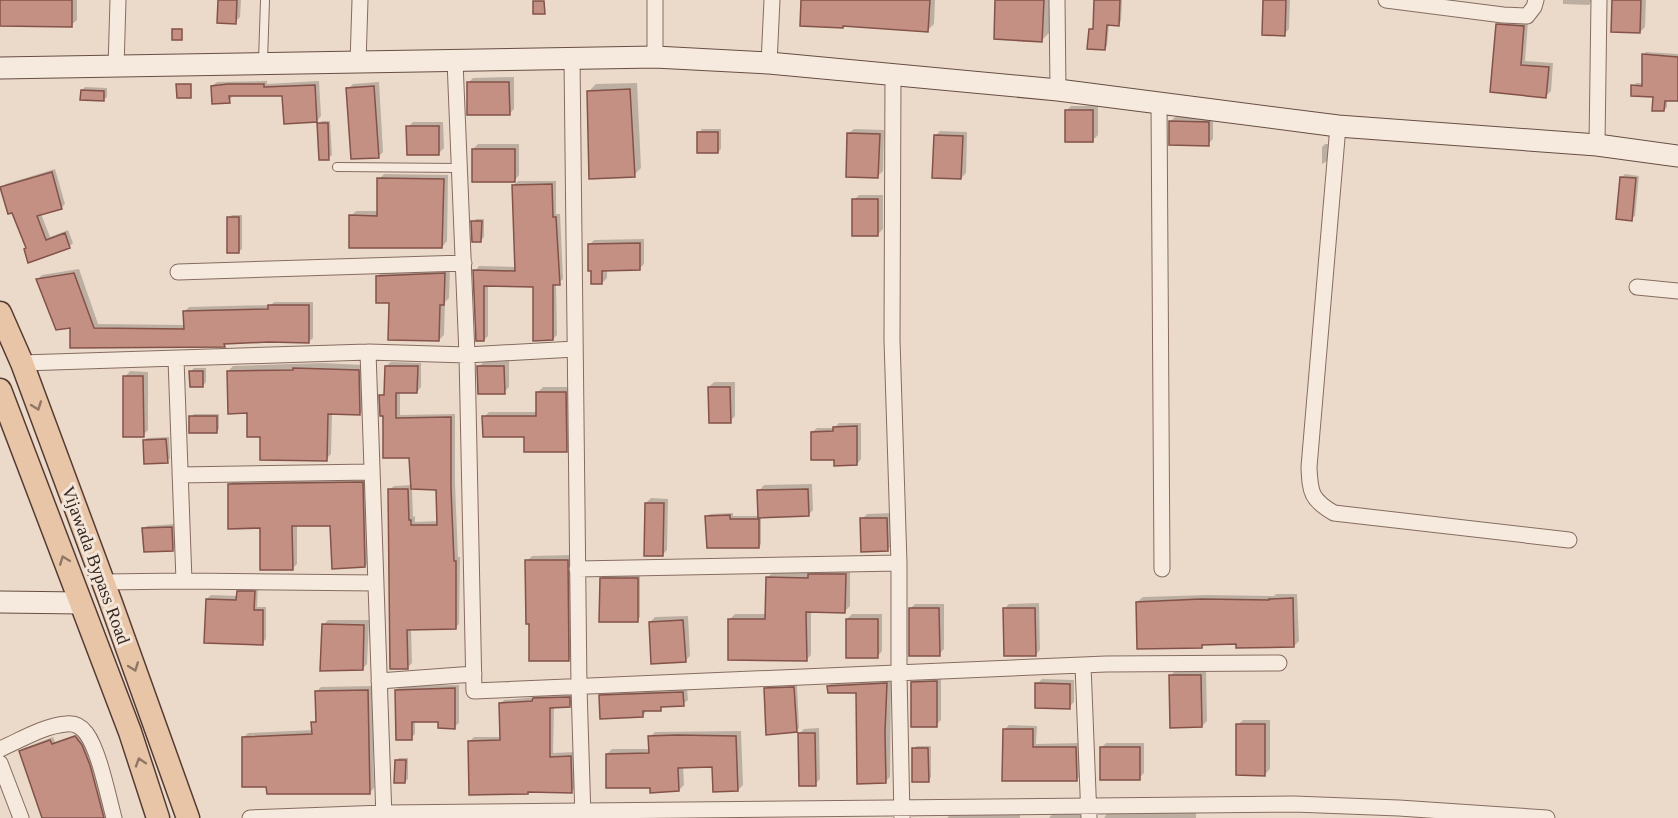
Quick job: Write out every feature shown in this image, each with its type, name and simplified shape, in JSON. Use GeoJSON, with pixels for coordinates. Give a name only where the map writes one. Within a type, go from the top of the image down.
{"type":"FeatureCollection","features":[{"type":"Feature","properties":{"kind":"main road","name":"Vijawada Bypass Road"},"geometry":{"type":"LineString","coordinates":[[0,313],[22,363],[188,818]]}},
{"type":"Feature","properties":{"kind":"main road","name":"Vijawada Bypass Road"},"geometry":{"type":"LineString","coordinates":[[0,390],[130,732],[158,818]]}},
{"type":"Feature","properties":{"kind":"street"},"geometry":{"type":"LineString","coordinates":[[116,68],[118,0]]}},
{"type":"Feature","properties":{"kind":"street"},"geometry":{"type":"LineString","coordinates":[[358,63],[360,0]]}},
{"type":"Feature","properties":{"kind":"street"},"geometry":{"type":"LineString","coordinates":[[655,0],[655,57]]}},
{"type":"Feature","properties":{"kind":"street"},"geometry":{"type":"LineString","coordinates":[[769,63],[772,0]]}},
{"type":"Feature","properties":{"kind":"street"},"geometry":{"type":"LineString","coordinates":[[1057,0],[1058,90]]}},
{"type":"Feature","properties":{"kind":"street"},"geometry":{"type":"LineString","coordinates":[[1386,0],[1527,16],[1536,0]]}},
{"type":"Feature","properties":{"kind":"street"},"geometry":{"type":"LineString","coordinates":[[1597,145],[1599,0]]}},
{"type":"Feature","properties":{"kind":"street"},"geometry":{"type":"LineString","coordinates":[[0,68],[116,68],[263,63],[655,57],[769,63],[1058,90],[1338,126],[1597,145],[1678,156]]}},
{"type":"Feature","properties":{"kind":"street"},"geometry":{"type":"LineString","coordinates":[[572,59],[577,569],[583,814]]}},
{"type":"Feature","properties":{"kind":"street"},"geometry":{"type":"LineString","coordinates":[[455,61],[468,355],[474,691],[1083,665],[1279,663]]}},
{"type":"Feature","properties":{"kind":"street"},"geometry":{"type":"LineString","coordinates":[[893,75],[892,340],[899,563],[902,813]]}},
{"type":"Feature","properties":{"kind":"street"},"geometry":{"type":"LineString","coordinates":[[1159,104],[1162,569]]}},
{"type":"Feature","properties":{"kind":"street"},"geometry":{"type":"LineString","coordinates":[[1338,126],[1309,467],[1310,491],[1320,505],[1334,513],[1569,540]]}},
{"type":"Feature","properties":{"kind":"street"},"geometry":{"type":"LineString","coordinates":[[178,272],[464,263]]}},
{"type":"Feature","properties":{"kind":"street"},"geometry":{"type":"LineString","coordinates":[[1637,287],[1678,291]]}},
{"type":"Feature","properties":{"kind":"street"},"geometry":{"type":"LineString","coordinates":[[22,363],[368,352],[468,355],[575,349]]}},
{"type":"Feature","properties":{"kind":"street"},"geometry":{"type":"LineString","coordinates":[[368,352],[384,815]]}},
{"type":"Feature","properties":{"kind":"street"},"geometry":{"type":"LineString","coordinates":[[176,359],[184,581]]}},
{"type":"Feature","properties":{"kind":"street"},"geometry":{"type":"LineString","coordinates":[[180,475],[372,472]]}},
{"type":"Feature","properties":{"kind":"street"},"geometry":{"type":"LineString","coordinates":[[577,569],[899,563]]}},
{"type":"Feature","properties":{"kind":"street"},"geometry":{"type":"LineString","coordinates":[[102,582],[376,584]]}},
{"type":"Feature","properties":{"kind":"street"},"geometry":{"type":"LineString","coordinates":[[0,602],[81,603]]}},
{"type":"Feature","properties":{"kind":"street"},"geometry":{"type":"LineString","coordinates":[[1083,665],[1089,812]]}},
{"type":"Feature","properties":{"kind":"street"},"geometry":{"type":"LineString","coordinates":[[380,681],[474,674]]}},
{"type":"Feature","properties":{"kind":"street"},"geometry":{"type":"LineString","coordinates":[[0,749],[48,728],[68,724],[77,725],[86,732],[94,747],[114,818]]}},
{"type":"Feature","properties":{"kind":"street"},"geometry":{"type":"LineString","coordinates":[[0,763],[21,818]]}},
{"type":"Feature","properties":{"kind":"street"},"geometry":{"type":"LineString","coordinates":[[250,818],[384,815],[1089,812],[1294,804],[1399,813],[1547,818]]}},
{"type":"Feature","properties":{"kind":"lane"},"geometry":{"type":"LineString","coordinates":[[263,63],[265,0]]}},
{"type":"Feature","properties":{"kind":"lane"},"geometry":{"type":"LineString","coordinates":[[338,167],[459,168]]}},
{"type":"Feature","properties":{"kind":"building"},"geometry":{"type":"Polygon","coordinates":[[[0,0],[72,0],[72,27],[0,26],[0,0]]]}},
{"type":"Feature","properties":{"kind":"building"},"geometry":{"type":"Polygon","coordinates":[[[218,0],[237,0],[236,24],[217,23],[218,0]]]}},
{"type":"Feature","properties":{"kind":"building"},"geometry":{"type":"Polygon","coordinates":[[[801,0],[930,0],[928,32],[843,26],[843,28],[800,26],[801,0]]]}},
{"type":"Feature","properties":{"kind":"building"},"geometry":{"type":"Polygon","coordinates":[[[995,0],[1044,0],[1042,42],[994,39],[995,0]]]}},
{"type":"Feature","properties":{"kind":"building"},"geometry":{"type":"Polygon","coordinates":[[[1094,0],[1120,0],[1119,26],[1107,25],[1105,50],[1087,49],[1089,29],[1093,29],[1094,0]]]}},
{"type":"Feature","properties":{"kind":"building"},"geometry":{"type":"Polygon","coordinates":[[[1263,0],[1286,0],[1285,36],[1262,35],[1263,0]]]}},
{"type":"Feature","properties":{"kind":"building"},"geometry":{"type":"Polygon","coordinates":[[[1612,0],[1641,0],[1640,33],[1611,32],[1612,0]]]}},
{"type":"Feature","properties":{"kind":"building"},"geometry":{"type":"Polygon","coordinates":[[[533,1],[544,1],[545,14],[533,14],[533,1]]]}},
{"type":"Feature","properties":{"kind":"building"},"geometry":{"type":"Polygon","coordinates":[[[1496,24],[1524,26],[1521,65],[1549,67],[1546,98],[1490,92],[1496,24]]]}},
{"type":"Feature","properties":{"kind":"building"},"geometry":{"type":"Polygon","coordinates":[[[172,29],[182,29],[182,40],[172,40],[172,29]]]}},
{"type":"Feature","properties":{"kind":"building"},"geometry":{"type":"Polygon","coordinates":[[[1642,54],[1678,57],[1678,101],[1665,101],[1664,111],[1652,111],[1653,97],[1631,96],[1631,85],[1642,86],[1642,54]]]}},
{"type":"Feature","properties":{"kind":"building"},"geometry":{"type":"Polygon","coordinates":[[[467,82],[509,82],[510,115],[467,115],[467,82]]]}},
{"type":"Feature","properties":{"kind":"building"},"geometry":{"type":"Polygon","coordinates":[[[176,84],[191,84],[191,98],[177,98],[176,84]]]}},
{"type":"Feature","properties":{"kind":"building"},"geometry":{"type":"Polygon","coordinates":[[[264,84],[264,87],[315,85],[317,122],[284,124],[282,96],[229,96],[230,103],[212,104],[211,86],[264,84]]]}},
{"type":"Feature","properties":{"kind":"building"},"geometry":{"type":"Polygon","coordinates":[[[374,86],[379,158],[351,159],[346,88],[374,86]]]}},
{"type":"Feature","properties":{"kind":"building"},"geometry":{"type":"Polygon","coordinates":[[[630,89],[635,177],[589,179],[587,91],[630,89]]]}},
{"type":"Feature","properties":{"kind":"building"},"geometry":{"type":"Polygon","coordinates":[[[81,90],[104,91],[104,101],[80,100],[81,90]]]}},
{"type":"Feature","properties":{"kind":"building"},"geometry":{"type":"Polygon","coordinates":[[[1065,110],[1093,110],[1093,142],[1065,142],[1065,110]]]}},
{"type":"Feature","properties":{"kind":"building"},"geometry":{"type":"Polygon","coordinates":[[[1169,121],[1209,122],[1209,146],[1169,145],[1169,121]]]}},
{"type":"Feature","properties":{"kind":"building"},"geometry":{"type":"Polygon","coordinates":[[[317,123],[328,123],[329,160],[319,160],[317,123]]]}},
{"type":"Feature","properties":{"kind":"building"},"geometry":{"type":"Polygon","coordinates":[[[406,126],[439,126],[439,155],[407,155],[406,126]]]}},
{"type":"Feature","properties":{"kind":"building"},"geometry":{"type":"Polygon","coordinates":[[[697,132],[718,132],[718,153],[697,153],[697,132]]]}},
{"type":"Feature","properties":{"kind":"building"},"geometry":{"type":"Polygon","coordinates":[[[847,133],[880,134],[878,178],[846,177],[847,133]]]}},
{"type":"Feature","properties":{"kind":"building"},"geometry":{"type":"Polygon","coordinates":[[[934,135],[963,136],[961,179],[932,178],[934,135]]]}},
{"type":"Feature","properties":{"kind":"building"},"geometry":{"type":"Polygon","coordinates":[[[472,149],[515,149],[515,182],[472,182],[472,149]]]}},
{"type":"Feature","properties":{"kind":"building"},"geometry":{"type":"Polygon","coordinates":[[[52,172],[62,209],[37,216],[46,240],[65,233],[70,248],[28,263],[24,249],[26,248],[12,213],[8,214],[0,187],[52,172]]]}},
{"type":"Feature","properties":{"kind":"building"},"geometry":{"type":"Polygon","coordinates":[[[1620,177],[1636,178],[1632,221],[1616,219],[1620,177]]]}},
{"type":"Feature","properties":{"kind":"building"},"geometry":{"type":"Polygon","coordinates":[[[377,178],[444,179],[442,248],[349,248],[349,215],[377,216],[377,178]]]}},
{"type":"Feature","properties":{"kind":"building"},"geometry":{"type":"Polygon","coordinates":[[[552,184],[560,285],[553,285],[553,340],[533,341],[533,287],[484,286],[484,341],[476,341],[473,270],[515,271],[512,185],[552,184]]]}},
{"type":"Feature","properties":{"kind":"building"},"geometry":{"type":"Polygon","coordinates":[[[852,199],[878,199],[878,236],[852,236],[852,199]]]}},
{"type":"Feature","properties":{"kind":"building"},"geometry":{"type":"Polygon","coordinates":[[[227,217],[239,217],[239,253],[227,253],[227,217]]]}},
{"type":"Feature","properties":{"kind":"building"},"geometry":{"type":"Polygon","coordinates":[[[471,221],[482,221],[481,242],[472,242],[471,221]]]}},
{"type":"Feature","properties":{"kind":"building"},"geometry":{"type":"Polygon","coordinates":[[[640,243],[640,270],[602,271],[602,284],[591,284],[591,271],[588,271],[588,244],[640,243]]]}},
{"type":"Feature","properties":{"kind":"building"},"geometry":{"type":"Polygon","coordinates":[[[74,273],[94,328],[184,329],[183,311],[268,309],[268,305],[309,305],[309,343],[224,344],[225,347],[70,348],[70,328],[56,330],[36,279],[74,273]]]}},
{"type":"Feature","properties":{"kind":"building"},"geometry":{"type":"Polygon","coordinates":[[[445,273],[444,305],[440,305],[439,341],[388,340],[389,303],[376,303],[376,276],[445,273]]]}},
{"type":"Feature","properties":{"kind":"building"},"geometry":{"type":"Polygon","coordinates":[[[385,366],[418,366],[417,393],[396,393],[396,418],[451,417],[456,629],[407,630],[408,669],[390,669],[388,489],[408,489],[411,525],[437,525],[436,490],[411,489],[409,458],[383,458],[383,416],[380,416],[379,395],[384,395],[385,366]]]}},
{"type":"Feature","properties":{"kind":"building"},"geometry":{"type":"Polygon","coordinates":[[[477,366],[504,366],[505,394],[478,394],[477,366]]]}},
{"type":"Feature","properties":{"kind":"building"},"geometry":{"type":"Polygon","coordinates":[[[293,368],[359,370],[360,415],[328,414],[327,461],[260,460],[260,437],[247,437],[247,413],[228,414],[227,371],[293,370],[293,368]]]}},
{"type":"Feature","properties":{"kind":"building"},"geometry":{"type":"Polygon","coordinates":[[[189,371],[203,371],[203,387],[190,387],[189,371]]]}},
{"type":"Feature","properties":{"kind":"building"},"geometry":{"type":"Polygon","coordinates":[[[123,376],[143,376],[144,437],[123,437],[123,376]]]}},
{"type":"Feature","properties":{"kind":"building"},"geometry":{"type":"Polygon","coordinates":[[[708,387],[730,387],[731,423],[709,423],[708,387]]]}},
{"type":"Feature","properties":{"kind":"building"},"geometry":{"type":"Polygon","coordinates":[[[536,392],[566,392],[567,452],[524,452],[524,437],[483,437],[482,416],[536,416],[536,392]]]}},
{"type":"Feature","properties":{"kind":"building"},"geometry":{"type":"Polygon","coordinates":[[[189,416],[217,416],[217,433],[189,433],[189,416]]]}},
{"type":"Feature","properties":{"kind":"building"},"geometry":{"type":"Polygon","coordinates":[[[857,426],[857,465],[834,466],[834,460],[811,460],[811,432],[833,431],[833,427],[857,426]]]}},
{"type":"Feature","properties":{"kind":"building"},"geometry":{"type":"Polygon","coordinates":[[[166,439],[168,463],[144,464],[143,440],[166,439]]]}},
{"type":"Feature","properties":{"kind":"building"},"geometry":{"type":"Polygon","coordinates":[[[363,482],[365,567],[332,569],[330,526],[292,526],[293,570],[260,570],[260,528],[228,529],[228,484],[363,482]]]}},
{"type":"Feature","properties":{"kind":"building"},"geometry":{"type":"Polygon","coordinates":[[[808,489],[809,516],[758,518],[757,490],[808,489]]]}},
{"type":"Feature","properties":{"kind":"building"},"geometry":{"type":"Polygon","coordinates":[[[645,503],[664,503],[663,556],[644,556],[645,503]]]}},
{"type":"Feature","properties":{"kind":"building"},"geometry":{"type":"Polygon","coordinates":[[[730,515],[730,519],[759,519],[759,548],[707,548],[705,516],[730,515]]]}},
{"type":"Feature","properties":{"kind":"building"},"geometry":{"type":"Polygon","coordinates":[[[860,518],[887,518],[888,551],[861,552],[860,518]]]}},
{"type":"Feature","properties":{"kind":"building"},"geometry":{"type":"Polygon","coordinates":[[[172,527],[173,551],[144,552],[142,528],[172,527]]]}},
{"type":"Feature","properties":{"kind":"building"},"geometry":{"type":"Polygon","coordinates":[[[525,560],[568,560],[569,661],[529,661],[525,560]]]}},
{"type":"Feature","properties":{"kind":"building"},"geometry":{"type":"Polygon","coordinates":[[[808,574],[846,574],[845,613],[806,612],[807,661],[728,660],[728,619],[765,619],[766,577],[808,578],[808,574]]]}},
{"type":"Feature","properties":{"kind":"building"},"geometry":{"type":"Polygon","coordinates":[[[600,578],[638,578],[638,622],[599,622],[600,578]]]}},
{"type":"Feature","properties":{"kind":"building"},"geometry":{"type":"Polygon","coordinates":[[[237,591],[255,591],[254,610],[263,610],[263,645],[204,643],[206,599],[236,600],[237,591]]]}},
{"type":"Feature","properties":{"kind":"building"},"geometry":{"type":"Polygon","coordinates":[[[1293,598],[1294,647],[1236,648],[1236,644],[1202,645],[1202,648],[1137,649],[1136,602],[1293,598]]]}},
{"type":"Feature","properties":{"kind":"building"},"geometry":{"type":"Polygon","coordinates":[[[909,608],[939,608],[940,656],[909,656],[909,608]]]}},
{"type":"Feature","properties":{"kind":"building"},"geometry":{"type":"Polygon","coordinates":[[[1003,608],[1035,608],[1036,656],[1004,656],[1003,608]]]}},
{"type":"Feature","properties":{"kind":"building"},"geometry":{"type":"Polygon","coordinates":[[[846,619],[878,619],[878,658],[846,658],[846,619]]]}},
{"type":"Feature","properties":{"kind":"building"},"geometry":{"type":"Polygon","coordinates":[[[683,620],[686,662],[651,664],[649,622],[683,620]]]}},
{"type":"Feature","properties":{"kind":"building"},"geometry":{"type":"Polygon","coordinates":[[[322,624],[364,625],[363,670],[320,671],[322,624]]]}},
{"type":"Feature","properties":{"kind":"building"},"geometry":{"type":"Polygon","coordinates":[[[1169,675],[1201,675],[1202,727],[1170,728],[1169,675]]]}},
{"type":"Feature","properties":{"kind":"building"},"geometry":{"type":"Polygon","coordinates":[[[937,681],[937,727],[911,727],[911,682],[937,681]]]}},
{"type":"Feature","properties":{"kind":"building"},"geometry":{"type":"Polygon","coordinates":[[[887,683],[886,783],[857,784],[856,693],[828,693],[827,686],[887,683]]]}},
{"type":"Feature","properties":{"kind":"building"},"geometry":{"type":"Polygon","coordinates":[[[1035,683],[1070,684],[1070,709],[1035,708],[1035,683]]]}},
{"type":"Feature","properties":{"kind":"building"},"geometry":{"type":"Polygon","coordinates":[[[794,687],[797,732],[766,735],[764,688],[794,687]]]}},
{"type":"Feature","properties":{"kind":"building"},"geometry":{"type":"Polygon","coordinates":[[[455,688],[455,729],[438,728],[438,722],[412,722],[412,740],[396,740],[395,690],[455,688]]]}},
{"type":"Feature","properties":{"kind":"building"},"geometry":{"type":"Polygon","coordinates":[[[368,690],[370,794],[267,794],[266,787],[242,787],[242,737],[312,734],[311,722],[316,722],[315,691],[368,690]]]}},
{"type":"Feature","properties":{"kind":"building"},"geometry":{"type":"Polygon","coordinates":[[[683,692],[684,706],[661,707],[661,711],[643,711],[643,717],[600,719],[599,695],[683,692]]]}},
{"type":"Feature","properties":{"kind":"building"},"geometry":{"type":"Polygon","coordinates":[[[570,697],[570,707],[550,708],[550,757],[571,756],[572,793],[528,792],[528,794],[469,795],[468,741],[500,740],[499,703],[532,701],[533,698],[570,697]]]}},
{"type":"Feature","properties":{"kind":"building"},"geometry":{"type":"Polygon","coordinates":[[[1236,724],[1265,724],[1265,776],[1236,775],[1236,724]]]}},
{"type":"Feature","properties":{"kind":"building"},"geometry":{"type":"Polygon","coordinates":[[[1003,729],[1033,729],[1033,747],[1076,747],[1077,781],[1002,781],[1003,729]]]}},
{"type":"Feature","properties":{"kind":"building"},"geometry":{"type":"Polygon","coordinates":[[[798,733],[815,733],[816,786],[799,786],[798,733]]]}},
{"type":"Feature","properties":{"kind":"building"},"geometry":{"type":"Polygon","coordinates":[[[75,736],[82,745],[90,765],[104,818],[42,818],[19,751],[50,740],[52,744],[75,736]]]}},
{"type":"Feature","properties":{"kind":"building"},"geometry":{"type":"Polygon","coordinates":[[[648,736],[736,736],[738,791],[713,792],[712,767],[678,768],[679,791],[650,793],[650,788],[606,788],[606,754],[649,753],[648,736]]]}},
{"type":"Feature","properties":{"kind":"building"},"geometry":{"type":"Polygon","coordinates":[[[1100,747],[1140,747],[1140,780],[1100,780],[1100,747]]]}},
{"type":"Feature","properties":{"kind":"building"},"geometry":{"type":"Polygon","coordinates":[[[912,748],[928,748],[929,782],[912,782],[912,748]]]}},
{"type":"Feature","properties":{"kind":"building"},"geometry":{"type":"Polygon","coordinates":[[[395,760],[406,760],[405,783],[394,783],[395,760]]]}}]}
